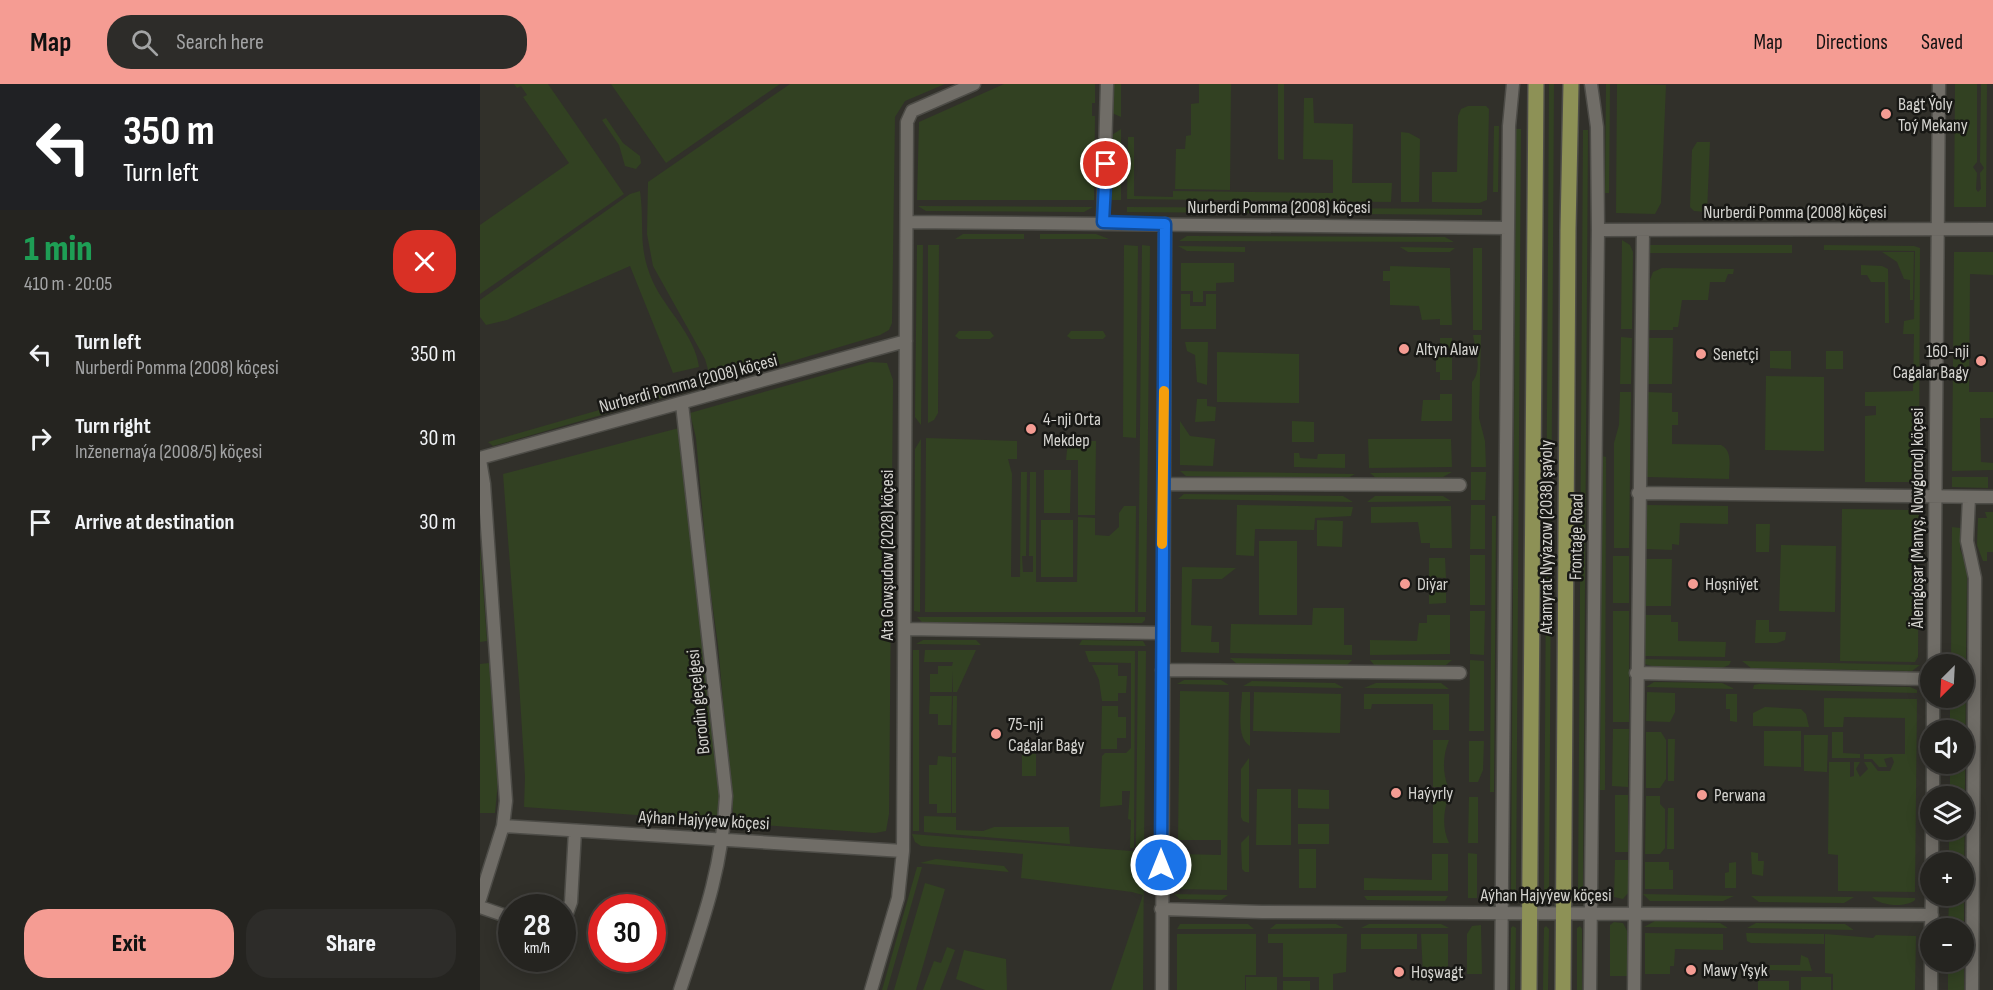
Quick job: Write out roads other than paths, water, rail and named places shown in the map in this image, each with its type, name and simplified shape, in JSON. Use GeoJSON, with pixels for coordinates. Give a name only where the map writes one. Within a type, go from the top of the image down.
{"type":"FeatureCollection","features":[{"type":"Feature","properties":{"kind":"main road","name":"Atamyrat Nyýazow (2038) şaýoly"},"geometry":{"type":"LineString","coordinates":[[1529,990],[1536,84]]}},
{"type":"Feature","properties":{"kind":"main road","name":"Atamyrat Nyýazow (2038) şaýoly"},"geometry":{"type":"LineString","coordinates":[[1563,990],[1571,84]]}},
{"type":"Feature","properties":{"kind":"street","name":"Ata Gowşudow (2028) köçesi"},"geometry":{"type":"LineString","coordinates":[[871,990],[898,898],[903,851],[906,129],[909,116],[918,108],[974,84]]}},
{"type":"Feature","properties":{"kind":"street"},"geometry":{"type":"LineString","coordinates":[[1103,222],[1107,84]]}},
{"type":"Feature","properties":{"kind":"street"},"geometry":{"type":"LineString","coordinates":[[1501,990],[1509,126],[1513,84]]}},
{"type":"Feature","properties":{"kind":"street","name":"Frontage Road"},"geometry":{"type":"LineString","coordinates":[[1590,990],[1598,230],[1597,127],[1591,84]]}},
{"type":"Feature","properties":{"kind":"street","name":"Älemgoşar (Manyş, Nowgorod) köçesi"},"geometry":{"type":"LineString","coordinates":[[1934,654],[1940,84]]}},
{"type":"Feature","properties":{"kind":"street","name":"Nurberdi Pomma (2008) köçesi"},"geometry":{"type":"LineString","coordinates":[[907,222],[1103,222],[1508,228]]}},
{"type":"Feature","properties":{"kind":"street"},"geometry":{"type":"LineString","coordinates":[[1162,990],[1165,224]]}},
{"type":"Feature","properties":{"kind":"street","name":"Nurberdi Pomma (2008) köçesi"},"geometry":{"type":"LineString","coordinates":[[1598,230],[1993,229]]}},
{"type":"Feature","properties":{"kind":"street"},"geometry":{"type":"LineString","coordinates":[[1635,990],[1636,673],[1643,230]]}},
{"type":"Feature","properties":{"kind":"street","name":"Nurberdi Pomma (2008) köçesi"},"geometry":{"type":"LineString","coordinates":[[480,459],[906,340]]}},
{"type":"Feature","properties":{"kind":"street","name":"Borodin geçelgesi"},"geometry":{"type":"LineString","coordinates":[[680,990],[714,886],[724,839],[726,796],[682,404]]}},
{"type":"Feature","properties":{"kind":"street"},"geometry":{"type":"LineString","coordinates":[[480,459],[484,484],[505,786],[503,826],[480,898]]}},
{"type":"Feature","properties":{"kind":"street"},"geometry":{"type":"LineString","coordinates":[[1164,484],[1460,485]]}},
{"type":"Feature","properties":{"kind":"street"},"geometry":{"type":"LineString","coordinates":[[1638,493],[1993,497]]}},
{"type":"Feature","properties":{"kind":"street"},"geometry":{"type":"LineString","coordinates":[[1969,497],[1967,541],[1975,578],[1972,990]]}},
{"type":"Feature","properties":{"kind":"street"},"geometry":{"type":"LineString","coordinates":[[905,629],[1162,633]]}},
{"type":"Feature","properties":{"kind":"street"},"geometry":{"type":"LineString","coordinates":[[1162,670],[1460,673]]}},
{"type":"Feature","properties":{"kind":"street"},"geometry":{"type":"LineString","coordinates":[[1636,673],[1920,680]]}},
{"type":"Feature","properties":{"kind":"street","name":"Aýhan Hajyýew köçesi"},"geometry":{"type":"LineString","coordinates":[[503,826],[903,851]]}},
{"type":"Feature","properties":{"kind":"street"},"geometry":{"type":"LineString","coordinates":[[571,894],[575,831]]}},
{"type":"Feature","properties":{"kind":"street"},"geometry":{"type":"LineString","coordinates":[[1932,906],[1932,915]]}},
{"type":"Feature","properties":{"kind":"street"},"geometry":{"type":"LineString","coordinates":[[480,907],[498,913]]}},
{"type":"Feature","properties":{"kind":"street","name":"Aýhan Hajyýew köçesi"},"geometry":{"type":"LineString","coordinates":[[1161,909],[1529,914],[1932,915]]}},
{"type":"Feature","properties":{"kind":"street"},"geometry":{"type":"LineString","coordinates":[[1931,972],[1931,990]]}},
{"type":"Feature","properties":{"kind":"place","name":"Bagt Ýoly Toý Mekany"},"geometry":{"type":"Point","coordinates":[1886,114]}},
{"type":"Feature","properties":{"kind":"place","name":"Altyn Alaw"},"geometry":{"type":"Point","coordinates":[1404,349]}},
{"type":"Feature","properties":{"kind":"place","name":"Senetçi"},"geometry":{"type":"Point","coordinates":[1701,354]}},
{"type":"Feature","properties":{"kind":"place","name":"160-nji Cagalar Bagy"},"geometry":{"type":"Point","coordinates":[1981,361]}},
{"type":"Feature","properties":{"kind":"place","name":"4-nji Orta Mekdep"},"geometry":{"type":"Point","coordinates":[1031,429]}},
{"type":"Feature","properties":{"kind":"place","name":"Diýar"},"geometry":{"type":"Point","coordinates":[1405,584]}},
{"type":"Feature","properties":{"kind":"place","name":"Hoşniýet"},"geometry":{"type":"Point","coordinates":[1693,584]}},
{"type":"Feature","properties":{"kind":"place","name":"75-nji Cagalar Bagy"},"geometry":{"type":"Point","coordinates":[996,734]}},
{"type":"Feature","properties":{"kind":"place","name":"Haýyrly"},"geometry":{"type":"Point","coordinates":[1396,793]}},
{"type":"Feature","properties":{"kind":"place","name":"Perwana"},"geometry":{"type":"Point","coordinates":[1702,795]}},
{"type":"Feature","properties":{"kind":"place","name":"Mawy Yşyk"},"geometry":{"type":"Point","coordinates":[1691,970]}},
{"type":"Feature","properties":{"kind":"place","name":"Hoşwagt"},"geometry":{"type":"Point","coordinates":[1399,972]}}]}
